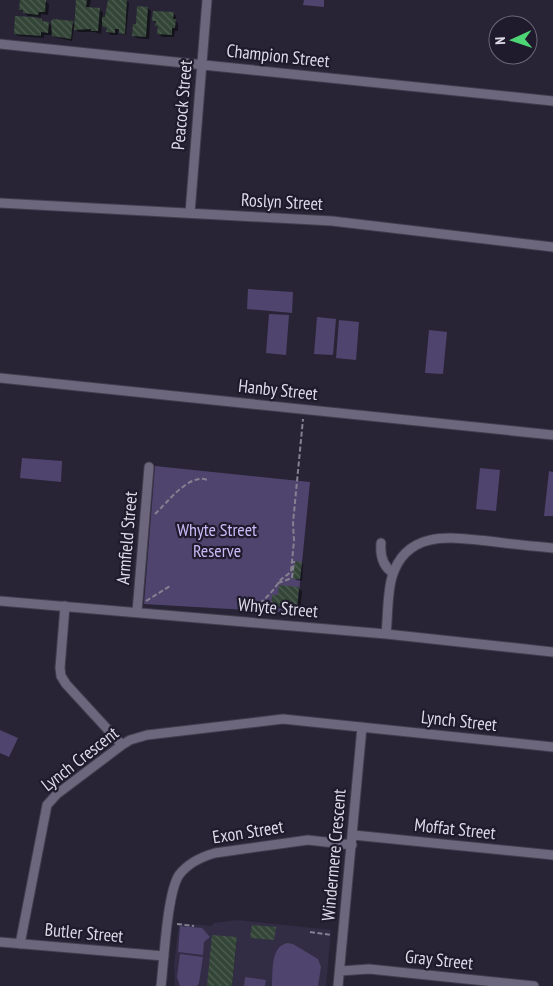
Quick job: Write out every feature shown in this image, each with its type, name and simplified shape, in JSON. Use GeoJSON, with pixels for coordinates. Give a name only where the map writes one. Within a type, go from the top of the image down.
{"type":"FeatureCollection","features":[{"type":"Feature","properties":{"kind":"street","name":"Peacock Street"},"geometry":{"type":"LineString","coordinates":[[190,213],[208,0]]}},
{"type":"Feature","properties":{"kind":"street","name":"Champion Street"},"geometry":{"type":"LineString","coordinates":[[0,44],[553,101]]}},
{"type":"Feature","properties":{"kind":"street","name":"Roslyn Street"},"geometry":{"type":"LineString","coordinates":[[2,202],[332,221],[553,247]]}},
{"type":"Feature","properties":{"kind":"street","name":"Hanby Street"},"geometry":{"type":"LineString","coordinates":[[0,378],[553,435]]}},
{"type":"Feature","properties":{"kind":"street","name":"Armfield Street"},"geometry":{"type":"LineString","coordinates":[[137,612],[149,467]]}},
{"type":"Feature","properties":{"kind":"street"},"geometry":{"type":"LineString","coordinates":[[386,634],[390,585],[393,573],[400,560],[414,546],[422,542],[448,537],[553,548]]}},
{"type":"Feature","properties":{"kind":"street"},"geometry":{"type":"LineString","coordinates":[[381,543],[381,559],[393,573]]}},
{"type":"Feature","properties":{"kind":"street","name":"Whyte Street"},"geometry":{"type":"LineString","coordinates":[[0,601],[386,634],[553,652]]}},
{"type":"Feature","properties":{"kind":"street"},"geometry":{"type":"LineString","coordinates":[[65,606],[61,676],[66,684],[122,745]]}},
{"type":"Feature","properties":{"kind":"street","name":"Lynch Crescent"},"geometry":{"type":"LineString","coordinates":[[20,944],[47,805],[57,794],[122,745],[130,740],[147,735],[283,719],[362,727]]}},
{"type":"Feature","properties":{"kind":"street","name":"Lynch Street"},"geometry":{"type":"LineString","coordinates":[[362,727],[553,746]]}},
{"type":"Feature","properties":{"kind":"street","name":"Windermere Crescent"},"geometry":{"type":"LineString","coordinates":[[338,986],[362,727]]}},
{"type":"Feature","properties":{"kind":"street","name":"Moffat Street"},"geometry":{"type":"LineString","coordinates":[[353,835],[553,855]]}},
{"type":"Feature","properties":{"kind":"street","name":"Exon Street"},"geometry":{"type":"LineString","coordinates":[[161,986],[175,883],[183,870],[197,859],[215,853],[303,841],[352,845]]}},
{"type":"Feature","properties":{"kind":"street","name":"Butler Street"},"geometry":{"type":"LineString","coordinates":[[0,942],[164,956]]}},
{"type":"Feature","properties":{"kind":"street","name":"Gray Street"},"geometry":{"type":"LineString","coordinates":[[340,971],[369,969],[534,986]]}},
{"type":"Feature","properties":{"kind":"path"},"geometry":{"type":"LineString","coordinates":[[278,583],[292,576],[294,563],[293,523],[303,419]]}},
{"type":"Feature","properties":{"kind":"path"},"geometry":{"type":"LineString","coordinates":[[145,516],[155,514],[173,494],[193,481],[202,478],[209,481]]}},
{"type":"Feature","properties":{"kind":"path"},"geometry":{"type":"LineString","coordinates":[[247,612],[263,601],[280,580],[290,573],[294,563]]}},
{"type":"Feature","properties":{"kind":"path"},"geometry":{"type":"LineString","coordinates":[[144,603],[170,586]]}},
{"type":"Feature","properties":{"kind":"path"},"geometry":{"type":"LineString","coordinates":[[177,924],[194,926]]}},
{"type":"Feature","properties":{"kind":"path"},"geometry":{"type":"LineString","coordinates":[[310,932],[332,935]]}},
{"type":"Feature","properties":{"kind":"shaded area"},"geometry":{"type":"Polygon","coordinates":[[[237,920],[331,930],[326,986],[175,986],[174,965],[179,923],[211,926],[214,923],[237,920]]]}},
{"type":"Feature","properties":{"kind":"green space"},"geometry":{"type":"Polygon","coordinates":[[[304,0],[324,0],[324,7],[303,5],[304,0]]]}},
{"type":"Feature","properties":{"kind":"green space"},"geometry":{"type":"Polygon","coordinates":[[[248,289],[293,292],[292,313],[247,309],[248,289]]]}},
{"type":"Feature","properties":{"kind":"green space"},"geometry":{"type":"Polygon","coordinates":[[[269,314],[289,315],[286,355],[266,353],[269,314]]]}},
{"type":"Feature","properties":{"kind":"green space"},"geometry":{"type":"Polygon","coordinates":[[[317,317],[336,319],[333,355],[314,354],[317,317]]]}},
{"type":"Feature","properties":{"kind":"green space"},"geometry":{"type":"Polygon","coordinates":[[[339,320],[359,322],[356,360],[336,358],[339,320]]]}},
{"type":"Feature","properties":{"kind":"green space"},"geometry":{"type":"Polygon","coordinates":[[[429,330],[447,332],[443,374],[425,373],[429,330]]]}},
{"type":"Feature","properties":{"kind":"green space"},"geometry":{"type":"Polygon","coordinates":[[[22,458],[62,461],[61,482],[20,478],[22,458]]]}},
{"type":"Feature","properties":{"kind":"green space","name":"Whyte Street Reserve"},"geometry":{"type":"Polygon","coordinates":[[[155,466],[310,482],[297,613],[144,604],[155,466]]]}},
{"type":"Feature","properties":{"kind":"green space"},"geometry":{"type":"Polygon","coordinates":[[[480,468],[500,470],[496,511],[476,509],[480,468]]]}},
{"type":"Feature","properties":{"kind":"green space"},"geometry":{"type":"Polygon","coordinates":[[[549,471],[553,472],[553,516],[544,516],[549,471]]]}},
{"type":"Feature","properties":{"kind":"green space"},"geometry":{"type":"Polygon","coordinates":[[[0,730],[18,738],[9,757],[0,753],[0,730]]]}},
{"type":"Feature","properties":{"kind":"green space"},"geometry":{"type":"Polygon","coordinates":[[[180,926],[202,928],[210,937],[204,942],[203,955],[178,952],[180,926]]]}},
{"type":"Feature","properties":{"kind":"green space"},"geometry":{"type":"Polygon","coordinates":[[[287,943],[293,944],[318,959],[321,967],[318,986],[272,986],[275,955],[282,945],[287,943]]]}},
{"type":"Feature","properties":{"kind":"green space"},"geometry":{"type":"Polygon","coordinates":[[[180,954],[203,957],[197,986],[180,986],[177,977],[180,954]]]}},
{"type":"Feature","properties":{"kind":"green space"},"geometry":{"type":"Polygon","coordinates":[[[245,977],[266,980],[265,986],[244,986],[245,977]]]}},
{"type":"Feature","properties":{"kind":"building"},"geometry":{"type":"Polygon","coordinates":[[[20,0],[46,0],[45,12],[39,12],[38,15],[23,13],[23,10],[19,10],[20,0]]]}},
{"type":"Feature","properties":{"kind":"building"},"geometry":{"type":"Polygon","coordinates":[[[76,0],[87,0],[86,7],[100,8],[98,31],[91,31],[91,29],[74,30],[76,0]]]}},
{"type":"Feature","properties":{"kind":"building"},"geometry":{"type":"Polygon","coordinates":[[[108,0],[127,0],[125,34],[119,33],[119,29],[115,29],[115,33],[106,32],[107,28],[102,26],[102,17],[105,17],[108,0]]]}},
{"type":"Feature","properties":{"kind":"building"},"geometry":{"type":"Polygon","coordinates":[[[137,6],[148,7],[146,37],[132,36],[133,24],[136,24],[137,6]]]}},
{"type":"Feature","properties":{"kind":"building"},"geometry":{"type":"Polygon","coordinates":[[[153,11],[174,12],[173,19],[176,19],[175,28],[172,28],[172,35],[157,34],[158,26],[155,26],[156,21],[152,21],[153,11]]]}},
{"type":"Feature","properties":{"kind":"building"},"geometry":{"type":"Polygon","coordinates":[[[15,16],[33,17],[49,22],[48,33],[41,32],[41,36],[14,34],[15,16]]]}},
{"type":"Feature","properties":{"kind":"building"},"geometry":{"type":"Polygon","coordinates":[[[53,19],[73,21],[71,39],[52,36],[51,21],[53,19]]]}},
{"type":"Feature","properties":{"kind":"building"},"geometry":{"type":"Polygon","coordinates":[[[296,561],[302,562],[300,579],[292,579],[293,568],[296,561]]]}},
{"type":"Feature","properties":{"kind":"building"},"geometry":{"type":"Polygon","coordinates":[[[279,585],[299,587],[297,608],[271,606],[272,595],[278,595],[279,585]]]}},
{"type":"Feature","properties":{"kind":"building"},"geometry":{"type":"Polygon","coordinates":[[[252,925],[276,927],[274,940],[250,938],[252,925]]]}},
{"type":"Feature","properties":{"kind":"building"},"geometry":{"type":"Polygon","coordinates":[[[212,935],[237,937],[232,986],[207,986],[212,935]]]}}]}
